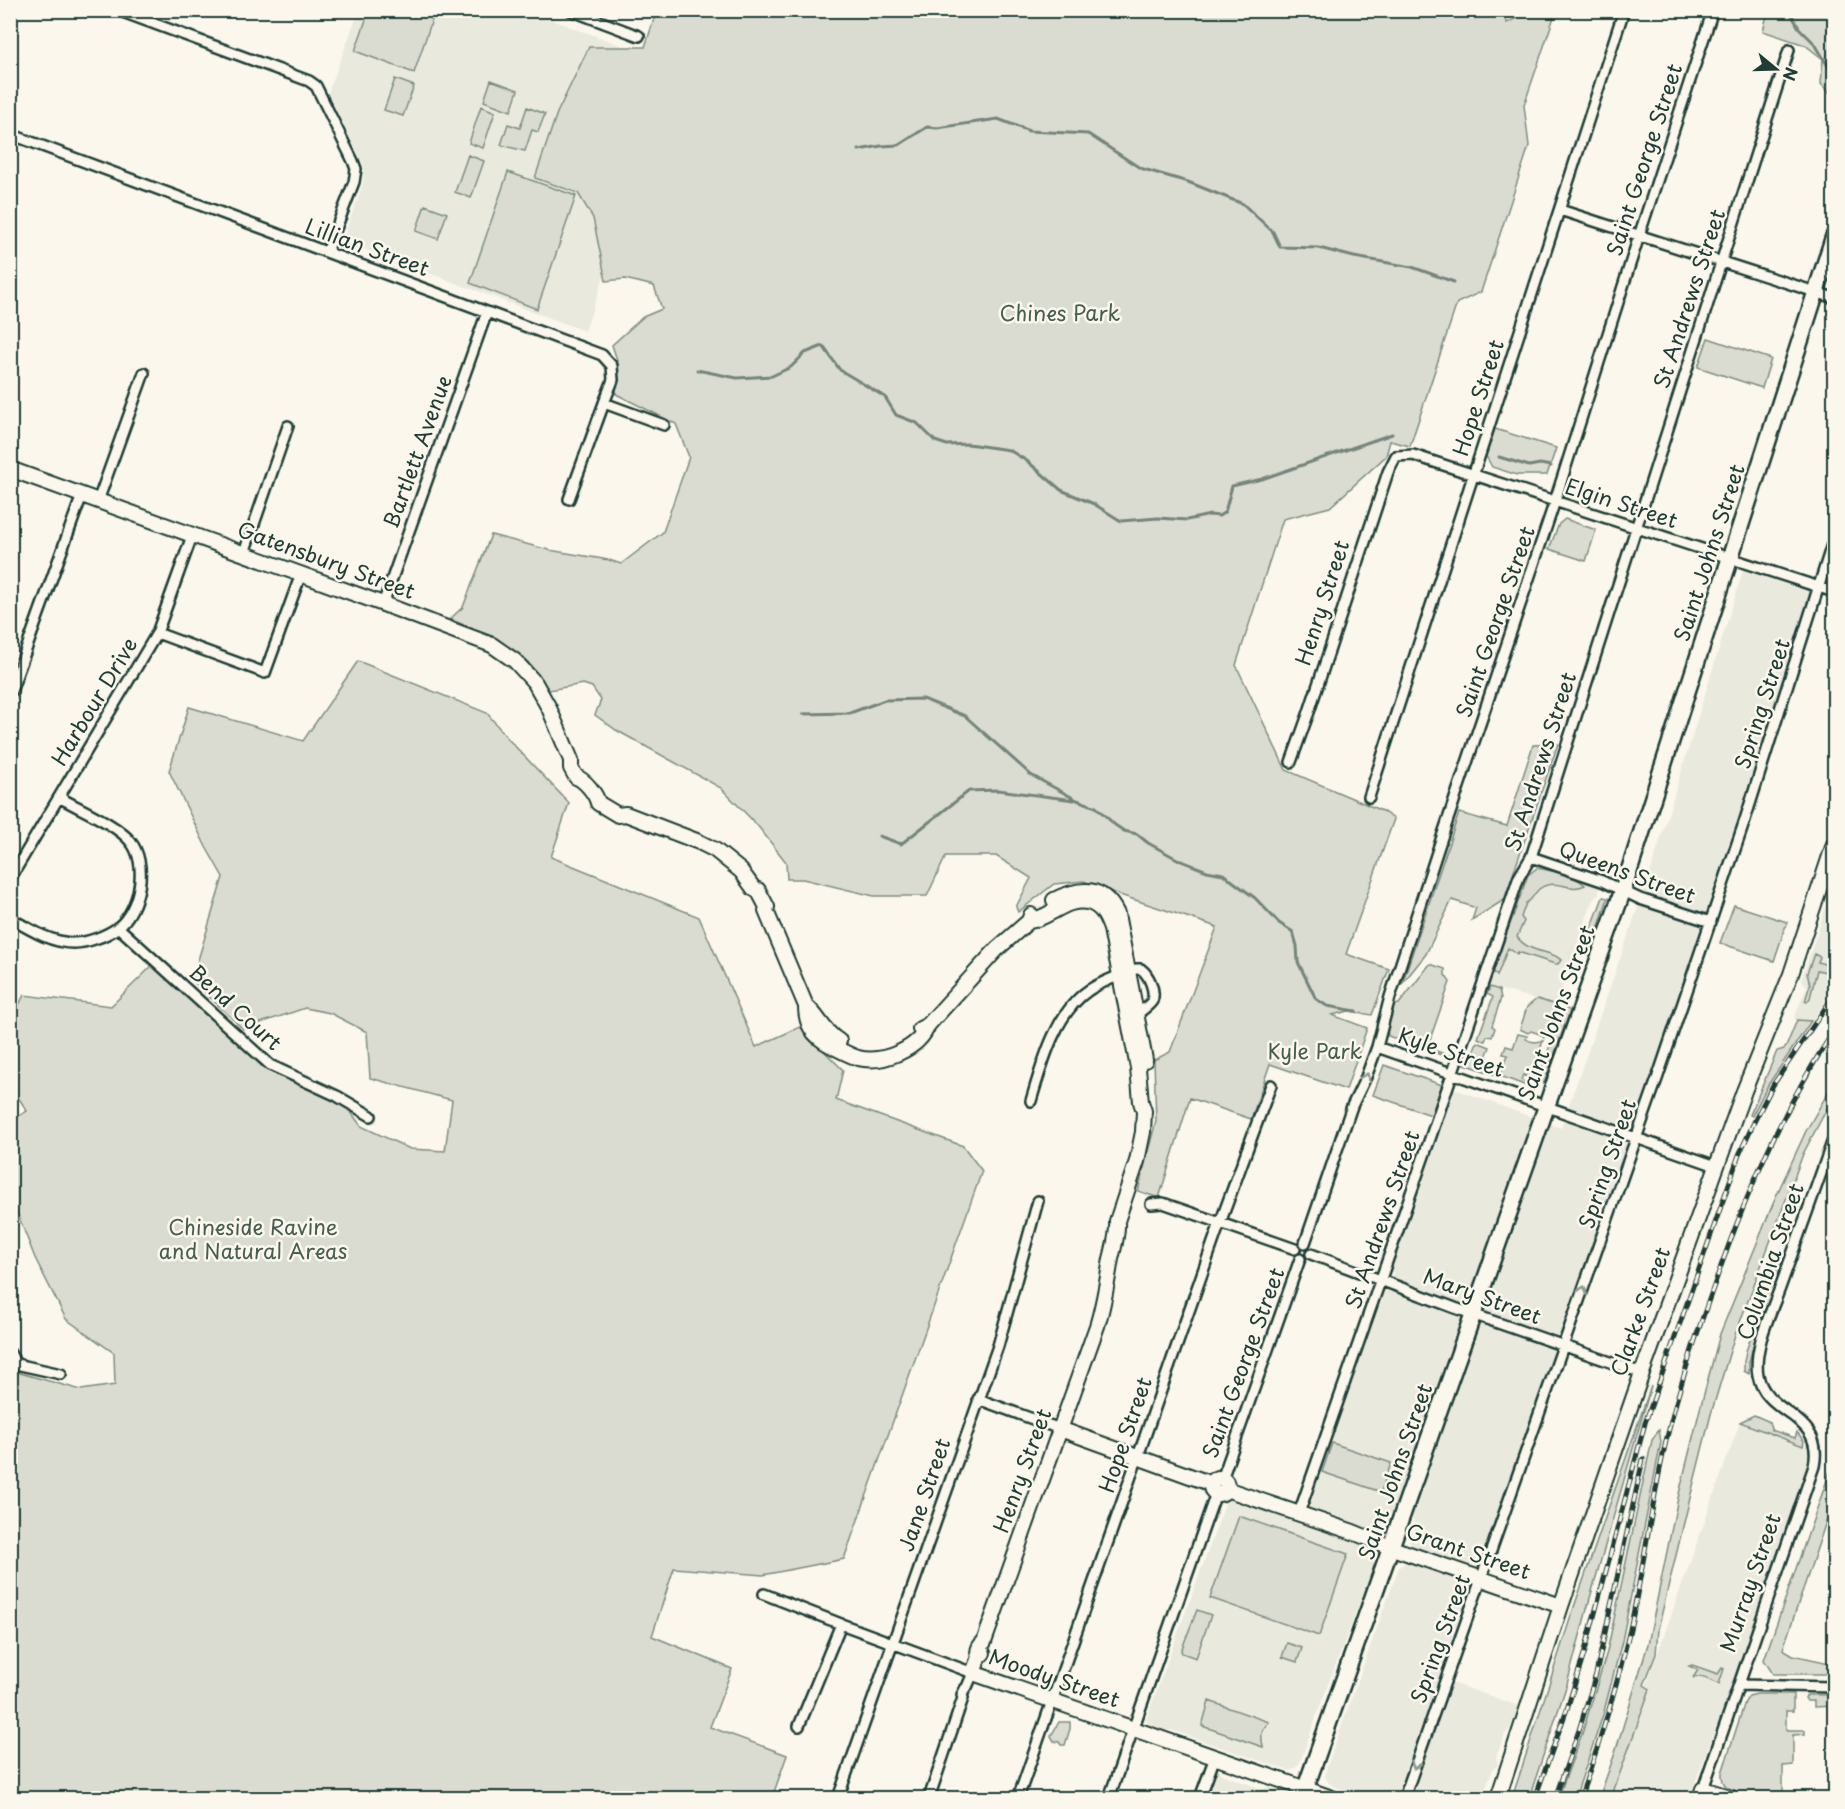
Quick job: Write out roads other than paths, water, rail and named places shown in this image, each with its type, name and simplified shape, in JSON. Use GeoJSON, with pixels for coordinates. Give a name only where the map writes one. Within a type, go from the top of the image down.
{"type":"FeatureCollection","features":[{"type":"Feature","properties":{"kind":"main road","name":"Saint Johns Street"},"geometry":{"type":"LineString","coordinates":[[1304,1794],[1623,890],[1834,236]]}},
{"type":"Feature","properties":{"kind":"street"},"geometry":{"type":"LineString","coordinates":[[117,10],[309,81],[316,87],[356,169],[354,182],[327,252]]}},
{"type":"Feature","properties":{"kind":"street"},"geometry":{"type":"LineString","coordinates":[[570,10],[639,36]]}},
{"type":"Feature","properties":{"kind":"street","name":"Hope Street"},"geometry":{"type":"LineString","coordinates":[[1369,797],[1624,10]]}},
{"type":"Feature","properties":{"kind":"street","name":"Saint George Street"},"geometry":{"type":"LineString","coordinates":[[1305,1243],[1353,1106],[1377,1047],[1390,997],[1555,501],[1713,10]]}},
{"type":"Feature","properties":{"kind":"street","name":"St Andrews Street"},"geometry":{"type":"LineString","coordinates":[[1299,1513],[1519,877],[1531,857],[1789,50]]}},
{"type":"Feature","properties":{"kind":"street","name":"Lillian Street"},"geometry":{"type":"LineString","coordinates":[[10,134],[602,355],[612,366],[613,380],[569,499]]}},
{"type":"Feature","properties":{"kind":"street"},"geometry":{"type":"LineString","coordinates":[[1560,210],[1834,298]]}},
{"type":"Feature","properties":{"kind":"street","name":"Bartlett Avenue"},"geometry":{"type":"LineString","coordinates":[[383,604],[487,312]]}},
{"type":"Feature","properties":{"kind":"street"},"geometry":{"type":"LineString","coordinates":[[98,501],[144,373]]}},
{"type":"Feature","properties":{"kind":"street"},"geometry":{"type":"LineString","coordinates":[[604,403],[664,425]]}},
{"type":"Feature","properties":{"kind":"street"},"geometry":{"type":"LineString","coordinates":[[244,553],[288,426]]}},
{"type":"Feature","properties":{"kind":"street","name":"Elgin Street"},"geometry":{"type":"LineString","coordinates":[[1396,456],[1413,455],[1834,592]]}},
{"type":"Feature","properties":{"kind":"street","name":"Henry Street"},"geometry":{"type":"LineString","coordinates":[[1291,762],[1310,712],[1388,472],[1396,456]]}},
{"type":"Feature","properties":{"kind":"street","name":"Gatensbury Street"},"geometry":{"type":"LineString","coordinates":[[10,469],[484,642],[515,661],[543,696],[571,760],[571,768],[576,777],[581,779],[596,796],[598,803],[618,815],[626,814],[699,842],[715,850],[741,871],[754,889],[754,895],[762,910],[766,911],[806,1006],[807,1020],[812,1031],[822,1040],[859,1058],[881,1058],[909,1048],[924,1035],[928,1025],[997,949],[1029,921],[1072,903],[1086,902],[1097,906],[1105,914],[1124,974]]}},
{"type":"Feature","properties":{"kind":"street"},"geometry":{"type":"LineString","coordinates":[[10,694],[82,495]]}},
{"type":"Feature","properties":{"kind":"street","name":"Harbour Drive"},"geometry":{"type":"LineString","coordinates":[[10,879],[13,868],[59,798],[157,633],[192,536]]}},
{"type":"Feature","properties":{"kind":"street","name":"Spring Street"},"geometry":{"type":"LineString","coordinates":[[1404,1798],[1711,922],[1834,537]]}},
{"type":"Feature","properties":{"kind":"street"},"geometry":{"type":"LineString","coordinates":[[157,633],[265,673],[302,574]]}},
{"type":"Feature","properties":{"kind":"street"},"geometry":{"type":"LineString","coordinates":[[10,918],[52,939],[74,943],[92,939],[118,927],[129,912],[140,888],[141,866],[138,853],[131,842],[119,831],[59,798]]}},
{"type":"Feature","properties":{"kind":"street","name":"Clarke Street"},"geometry":{"type":"LineString","coordinates":[[1498,1798],[1561,1606],[1642,1373],[1716,1166],[1791,974],[1834,844]]}},
{"type":"Feature","properties":{"kind":"street","name":"Queens Street"},"geometry":{"type":"LineString","coordinates":[[1531,857],[1602,881],[1640,899],[1711,922]]}},
{"type":"Feature","properties":{"kind":"street","name":"Bend Court"},"geometry":{"type":"LineString","coordinates":[[118,927],[270,1065],[337,1096],[371,1116]]}},
{"type":"Feature","properties":{"kind":"street"},"geometry":{"type":"LineString","coordinates":[[1031,1101],[1055,1032],[1067,1011],[1079,997],[1088,990],[1136,969],[1141,969],[1146,972],[1153,994],[1149,1005],[1137,1014]]}},
{"type":"Feature","properties":{"kind":"street"},"geometry":{"type":"LineString","coordinates":[[1124,974],[1137,1014],[1147,1071],[1148,1102],[1144,1111]]}},
{"type":"Feature","properties":{"kind":"street"},"geometry":{"type":"LineString","coordinates":[[1124,974],[1144,1111]]}},
{"type":"Feature","properties":{"kind":"street","name":"Kyle Street"},"geometry":{"type":"LineString","coordinates":[[1377,1047],[1716,1166]]}},
{"type":"Feature","properties":{"kind":"street","name":"Hope Street"},"geometry":{"type":"LineString","coordinates":[[1017,1798],[1271,1085]]}},
{"type":"Feature","properties":{"kind":"street","name":"Henry Street"},"geometry":{"type":"LineString","coordinates":[[929,1798],[963,1698],[968,1696],[970,1690],[967,1687],[978,1658],[986,1647],[984,1642],[1100,1314],[1104,1291],[1101,1285],[1103,1261],[1111,1227],[1117,1221],[1137,1161],[1143,1132],[1144,1111]]}},
{"type":"Feature","properties":{"kind":"street","name":"Columbia Street"},"geometry":{"type":"LineString","coordinates":[[1770,1397],[1759,1381],[1757,1358],[1834,1137]]}},
{"type":"Feature","properties":{"kind":"street","name":"Jane Street"},"geometry":{"type":"LineString","coordinates":[[838,1798],[998,1346],[1038,1201]]}},
{"type":"Feature","properties":{"kind":"street"},"geometry":{"type":"LineString","coordinates":[[1151,1204],[1163,1203],[1295,1249]]}},
{"type":"Feature","properties":{"kind":"street"},"geometry":{"type":"LineString","coordinates":[[1305,1243],[1310,1246],[1311,1254],[1305,1259],[1300,1259],[1296,1256],[1295,1249],[1298,1244],[1305,1243]]}},
{"type":"Feature","properties":{"kind":"street","name":"Mary Street"},"geometry":{"type":"LineString","coordinates":[[1311,1254],[1474,1315],[1642,1373]]}},
{"type":"Feature","properties":{"kind":"street","name":"Saint George Street"},"geometry":{"type":"LineString","coordinates":[[1109,1798],[1300,1259]]}},
{"type":"Feature","properties":{"kind":"street"},"geometry":{"type":"LineString","coordinates":[[10,1353],[16,1364],[61,1374]]}},
{"type":"Feature","properties":{"kind":"street","name":"Murray Street"},"geometry":{"type":"LineString","coordinates":[[1702,1794],[1817,1454],[1811,1434],[1770,1397]]}},
{"type":"Feature","properties":{"kind":"street","name":"Grant Street"},"geometry":{"type":"LineString","coordinates":[[978,1399],[1137,1458],[1561,1606]]}},
{"type":"Feature","properties":{"kind":"street","name":"Moody Street"},"geometry":{"type":"LineString","coordinates":[[764,1594],[892,1644],[1215,1757],[1304,1794],[1332,1798]]}},
{"type":"Feature","properties":{"kind":"street"},"geometry":{"type":"LineString","coordinates":[[799,1726],[841,1624]]}},
{"type":"Feature","properties":{"kind":"street"},"geometry":{"type":"LineString","coordinates":[[1739,1685],[1834,1687]]}},
{"type":"Feature","properties":{"kind":"street"},"geometry":{"type":"LineString","coordinates":[[1200,1798],[1215,1757]]}},
{"type":"Feature","properties":{"kind":"street"},"geometry":{"type":"LineString","coordinates":[[1702,1794],[1732,1798]]}},
{"type":"Feature","properties":{"kind":"waterway"},"geometry":{"type":"LineString","coordinates":[[1789,10],[1799,28],[1815,44],[1834,76]]}},
{"type":"Feature","properties":{"kind":"waterway"},"geometry":{"type":"LineString","coordinates":[[859,150],[899,145],[927,127],[937,128],[998,119],[1029,131],[1088,134],[1140,168],[1188,182],[1243,204],[1273,232],[1280,247],[1319,248],[1354,257],[1412,267],[1454,282]]}},
{"type":"Feature","properties":{"kind":"waterway"},"geometry":{"type":"LineString","coordinates":[[697,370],[737,378],[772,376],[791,367],[805,353],[823,346],[840,370],[885,397],[896,415],[917,423],[935,441],[947,445],[968,444],[1009,450],[1027,461],[1061,490],[1094,504],[1121,521],[1158,518],[1187,520],[1210,515],[1219,516],[1225,512],[1232,486],[1262,479],[1392,434]]}},
{"type":"Feature","properties":{"kind":"waterway"},"geometry":{"type":"LineString","coordinates":[[1499,457],[1529,466],[1540,464],[1551,466]]}},
{"type":"Feature","properties":{"kind":"waterway"},"geometry":{"type":"LineString","coordinates":[[803,714],[850,713],[885,700],[923,699],[965,716],[1031,775],[1077,800],[1096,807],[1124,831],[1137,834],[1148,843],[1179,860],[1207,871],[1223,874],[1255,898],[1279,923],[1293,932],[1298,962],[1316,999],[1327,1006],[1356,1011]]}},
{"type":"Feature","properties":{"kind":"waterway"},"geometry":{"type":"LineString","coordinates":[[879,836],[901,844],[969,791],[998,790],[1074,800]]}},
{"type":"Feature","properties":{"kind":"waterway"},"geometry":{"type":"LineString","coordinates":[[1047,1728],[1053,1716]]}},
{"type":"Feature","properties":{"kind":"railway"},"geometry":{"type":"LineString","coordinates":[[1535,1798],[1585,1651],[1645,1423],[1739,1155],[1773,1085],[1834,995]]}},
{"type":"Feature","properties":{"kind":"railway"},"geometry":{"type":"LineString","coordinates":[[1580,1798],[1608,1714],[1625,1650],[1667,1437],[1696,1339],[1753,1183],[1782,1121],[1834,1031]]}},
{"type":"Feature","properties":{"kind":"railway"},"geometry":{"type":"LineString","coordinates":[[1555,1798],[1596,1674],[1643,1459]]}},
{"type":"Feature","properties":{"kind":"park label","name":"Chines Park"},"geometry":{"type":"Point","coordinates":[1060,314]}},
{"type":"Feature","properties":{"kind":"park label","name":"Kyle Park"},"geometry":{"type":"Point","coordinates":[1315,1052]}},
{"type":"Feature","properties":{"kind":"park label","name":"Chineside Ravine and Natural Areas"},"geometry":{"type":"Point","coordinates":[253,1240]}}]}
